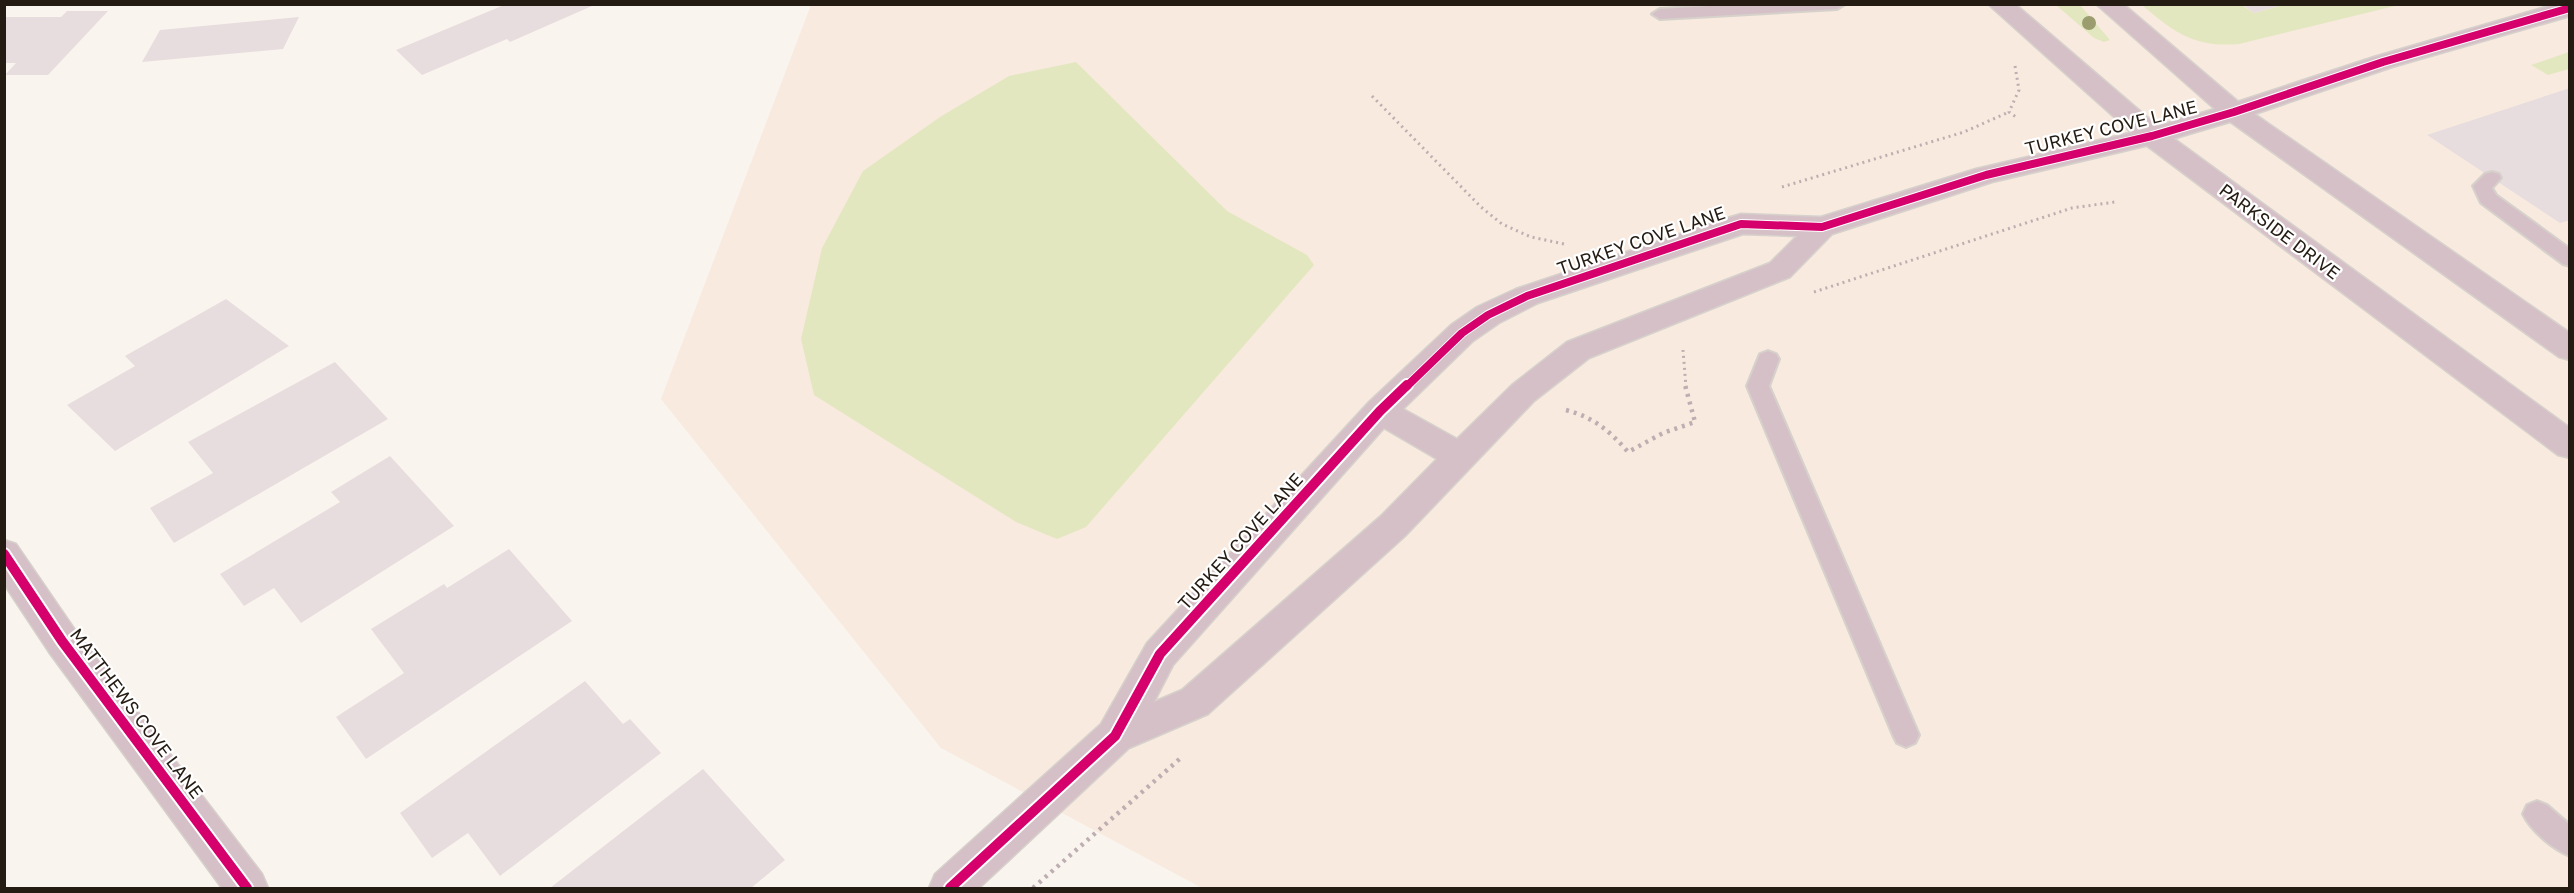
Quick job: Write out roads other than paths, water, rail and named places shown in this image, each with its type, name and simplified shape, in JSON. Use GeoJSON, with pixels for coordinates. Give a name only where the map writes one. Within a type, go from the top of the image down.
{"type":"FeatureCollection","features":[{"type":"Feature","properties":{"kind":"street","name":"PARKSIDE DRIVE"},"geometry":{"type":"LineString","coordinates":[[2000,4],[2152,136],[2570,446]]}},
{"type":"Feature","properties":{"kind":"street"},"geometry":{"type":"LineString","coordinates":[[2108,4],[2234,112],[2570,349]]}},
{"type":"Feature","properties":{"kind":"street","name":"TURKEY COVE LANE"},"geometry":{"type":"LineString","coordinates":[[950,888],[1115,736],[1160,654],[1380,411],[1462,333],[1488,315],[1527,296],[1741,225],[1822,227],[1986,175],[2152,136],[2234,112],[2383,62],[2569,6]]}},
{"type":"Feature","properties":{"kind":"street","name":"TURKEY COVE LANE"},"geometry":{"type":"LineString","coordinates":[[1115,736],[1195,702],[1393,526],[1523,393],[1578,350],[1780,270],[1822,227]]}},
{"type":"Feature","properties":{"kind":"street"},"geometry":{"type":"LineString","coordinates":[[1380,411],[1461,457]]}},
{"type":"Feature","properties":{"kind":"street","name":"MATTHEWS COVE LANE"},"geometry":{"type":"LineString","coordinates":[[4,554],[62,640],[247,888]]}},
{"type":"Feature","properties":{"kind":"lane"},"geometry":{"type":"LineString","coordinates":[[1660,14],[1837,4]]}},
{"type":"Feature","properties":{"kind":"lane"},"geometry":{"type":"LineString","coordinates":[[2493,178],[2482,186],[2488,199],[2570,259]]}},
{"type":"Feature","properties":{"kind":"lane"},"geometry":{"type":"LineString","coordinates":[[1768,359],[1758,386],[1906,735]]}},
{"type":"Feature","properties":{"kind":"lane"},"geometry":{"type":"LineString","coordinates":[[2537,814],[2570,843]]}}]}
